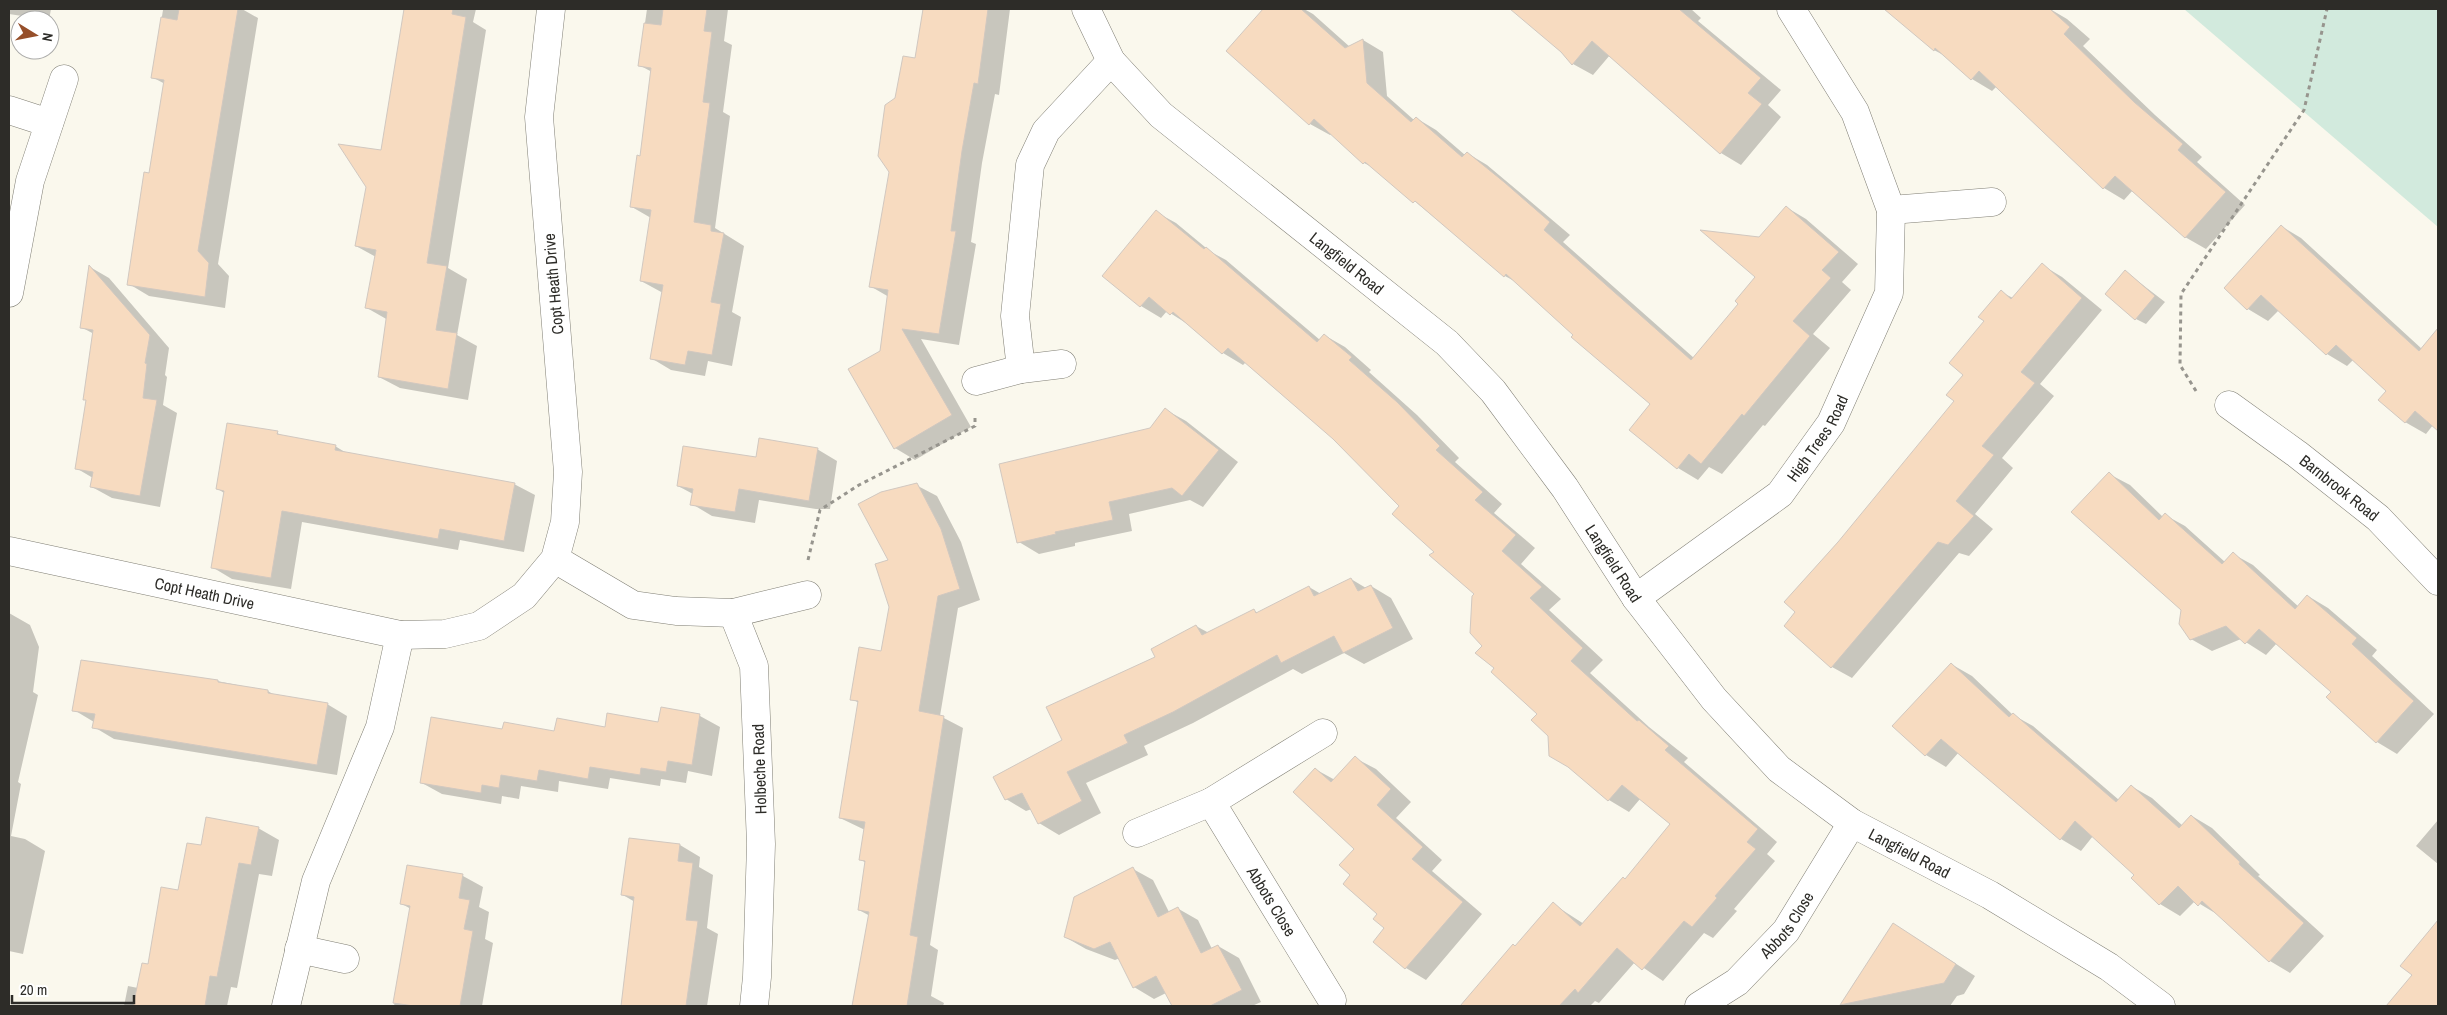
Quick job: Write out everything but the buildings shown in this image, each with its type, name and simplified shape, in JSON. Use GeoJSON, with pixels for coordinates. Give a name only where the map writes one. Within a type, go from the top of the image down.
{"type":"FeatureCollection","features":[{"type":"Feature","properties":{"kind":"street","name":"Copt Heath Drive"},"geometry":{"type":"LineString","coordinates":[[9,551],[400,635],[445,634],[479,626],[524,596],[555,559],[565,522],[568,472],[539,118],[552,9]]}},
{"type":"Feature","properties":{"kind":"street","name":"Langfield Road"},"geometry":{"type":"LineString","coordinates":[[1086,9],[1111,61],[1161,115],[1447,342],[1493,391],[1565,488],[1636,598],[1714,698],[1779,769],[1852,824],[1990,894],[2109,967],[2161,1006]]}},
{"type":"Feature","properties":{"kind":"street","name":"High Trees Road"},"geometry":{"type":"LineString","coordinates":[[1636,598],[1780,494],[1831,423],[1889,293],[1891,210],[1855,112],[1790,9]]}},
{"type":"Feature","properties":{"kind":"street"},"geometry":{"type":"LineString","coordinates":[[1020,369],[1015,316],[1030,165],[1046,131],[1111,61]]}},
{"type":"Feature","properties":{"kind":"street"},"geometry":{"type":"LineString","coordinates":[[9,293],[30,181],[64,78]]}},
{"type":"Feature","properties":{"kind":"street"},"geometry":{"type":"LineString","coordinates":[[9,110],[49,124]]}},
{"type":"Feature","properties":{"kind":"street"},"geometry":{"type":"LineString","coordinates":[[1891,210],[1992,202]]}},
{"type":"Feature","properties":{"kind":"street"},"geometry":{"type":"LineString","coordinates":[[976,381],[1020,369],[1062,364]]}},
{"type":"Feature","properties":{"kind":"street","name":"Barnbrook Road"},"geometry":{"type":"LineString","coordinates":[[2229,405],[2378,518],[2438,582]]}},
{"type":"Feature","properties":{"kind":"street"},"geometry":{"type":"LineString","coordinates":[[555,559],[632,605],[676,611],[733,613],[808,595]]}},
{"type":"Feature","properties":{"kind":"street","name":"Holbeche Road"},"geometry":{"type":"LineString","coordinates":[[733,613],[754,666],[762,844],[757,977],[754,1006]]}},
{"type":"Feature","properties":{"kind":"street"},"geometry":{"type":"LineString","coordinates":[[286,1006],[316,881],[380,727],[400,635]]}},
{"type":"Feature","properties":{"kind":"street"},"geometry":{"type":"LineString","coordinates":[[1137,833],[1211,802],[1323,733]]}},
{"type":"Feature","properties":{"kind":"street","name":"Abbots Close"},"geometry":{"type":"LineString","coordinates":[[1211,802],[1331,1004]]}},
{"type":"Feature","properties":{"kind":"street","name":"Abbots Close"},"geometry":{"type":"LineString","coordinates":[[1699,1006],[1737,982],[1786,931],[1852,824]]}},
{"type":"Feature","properties":{"kind":"street"},"geometry":{"type":"LineString","coordinates":[[299,949],[344,959]]}},
{"type":"Feature","properties":{"kind":"path"},"geometry":{"type":"LineString","coordinates":[[2229,405],[2214,421],[2180,365],[2181,294],[2304,110],[2327,9]]}},
{"type":"Feature","properties":{"kind":"path"},"geometry":{"type":"LineString","coordinates":[[808,595],[808,559],[820,510],[859,485],[975,426],[976,381]]}},
{"type":"Feature","properties":{"kind":"green space"},"geometry":{"type":"Polygon","coordinates":[[[2184,9],[2438,9],[2438,227],[2184,9]]]}}]}
